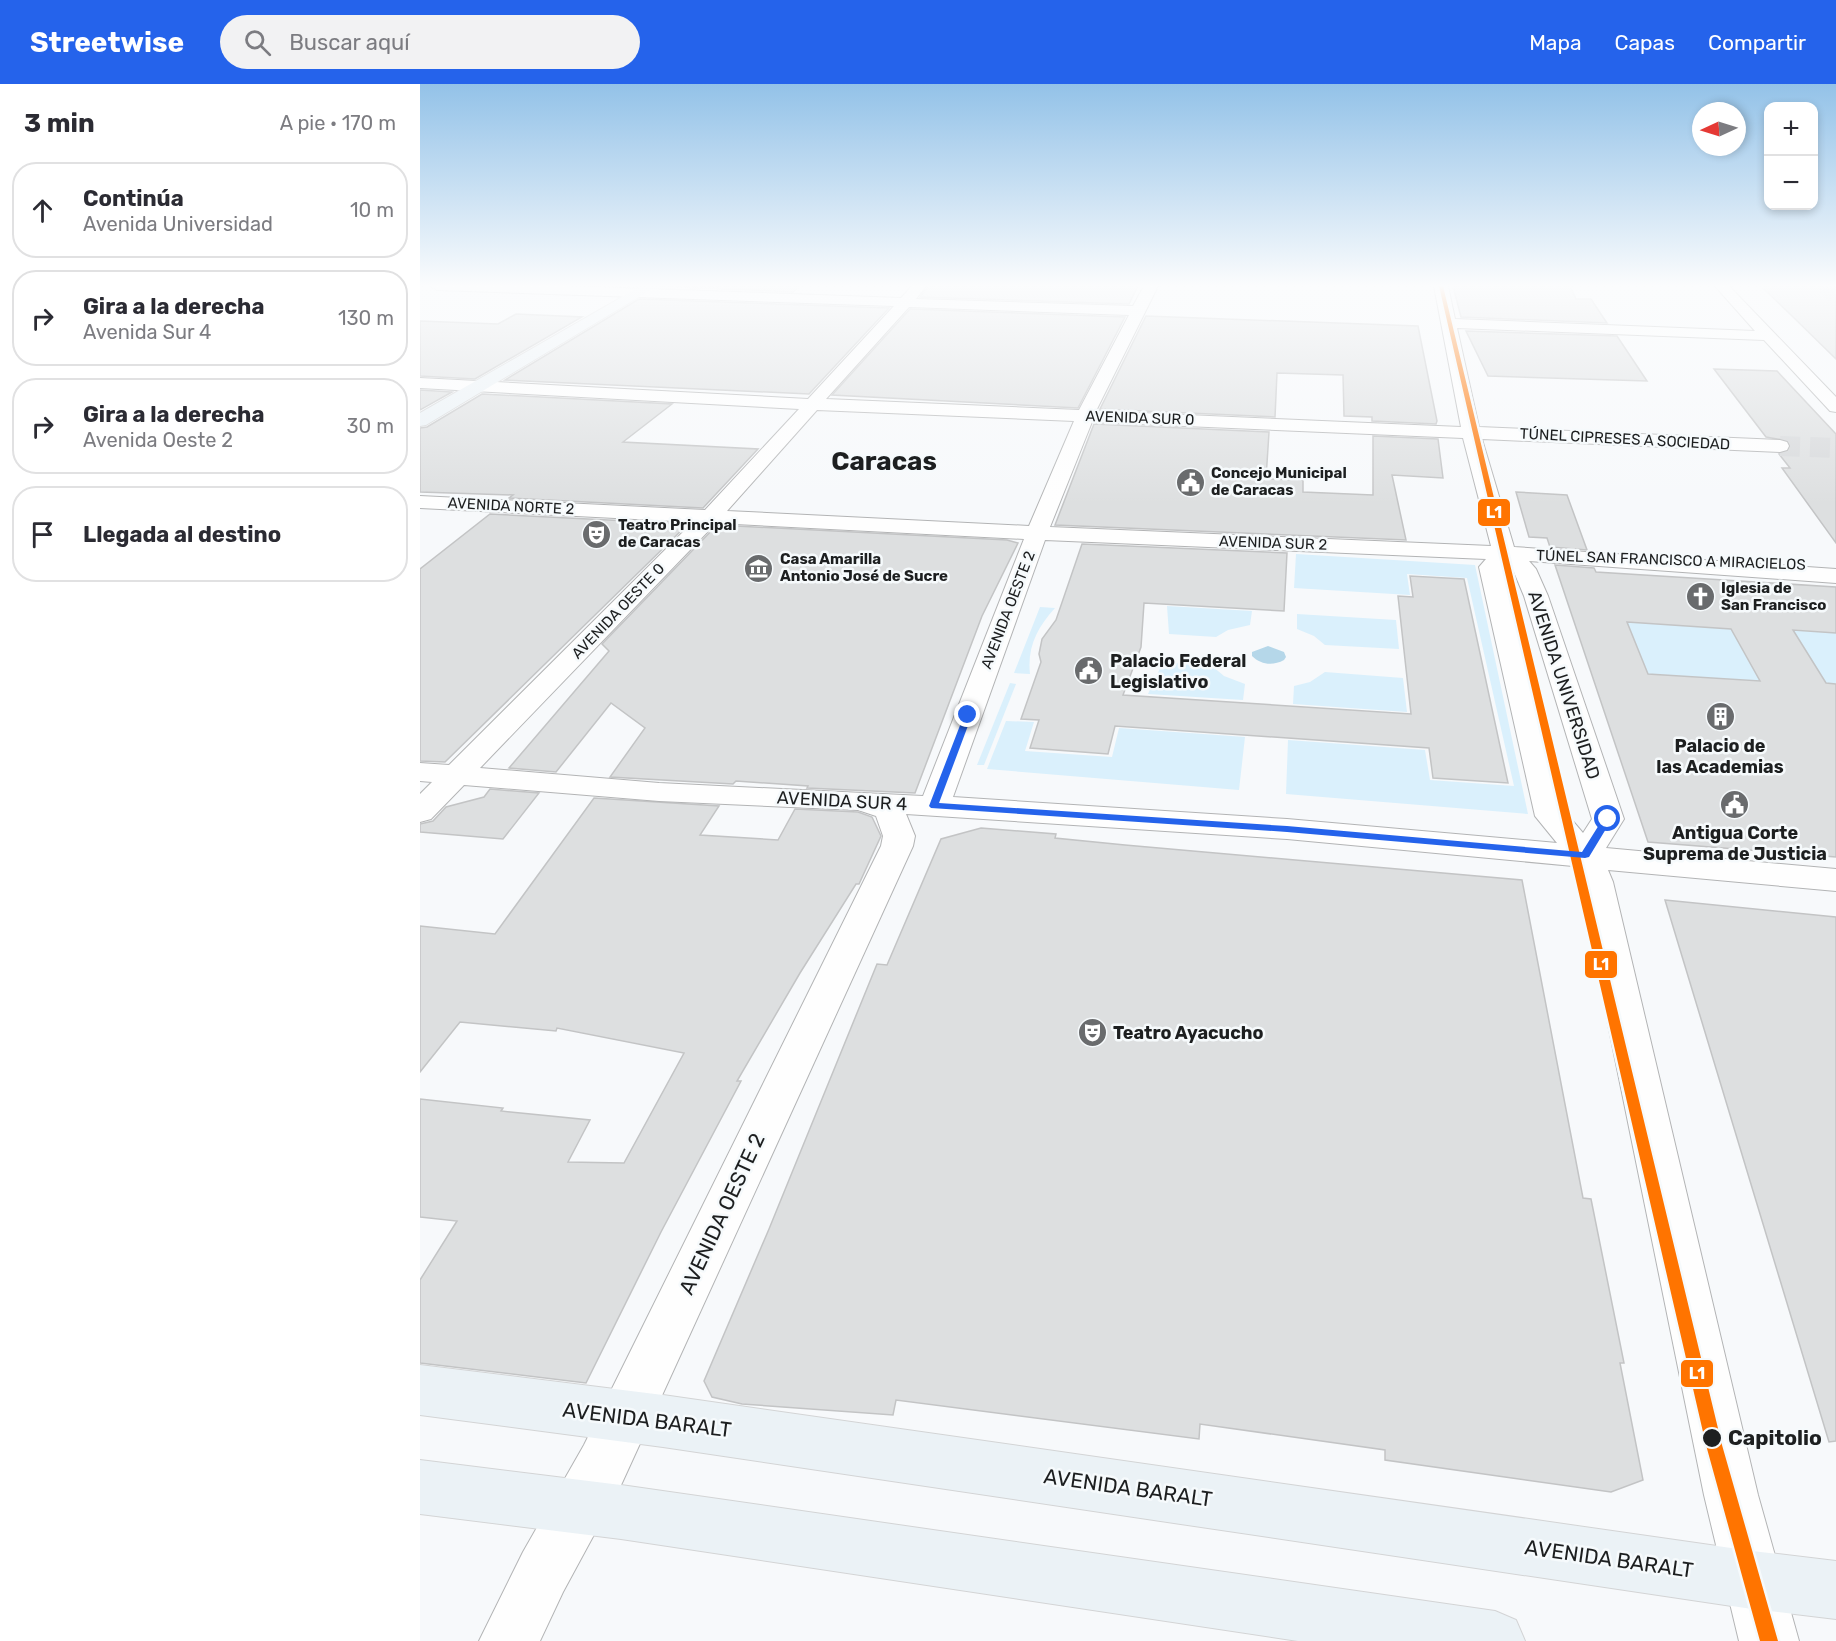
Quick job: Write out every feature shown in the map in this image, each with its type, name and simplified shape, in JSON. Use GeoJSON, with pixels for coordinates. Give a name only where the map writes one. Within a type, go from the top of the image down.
{"type":"FeatureCollection","features":[{"type":"Feature","properties":{"kind":"main road"},"geometry":{"type":"LineString","coordinates":[[420,407],[507,359]]}},
{"type":"Feature","properties":{"kind":"main road"},"geometry":{"type":"LineString","coordinates":[[420,422],[522,359]]}},
{"type":"Feature","properties":{"kind":"main road","name":"AVENIDA BARALT"},"geometry":{"type":"LineString","coordinates":[[420,1390],[626,1416],[1752,1580],[1836,1590]]}},
{"type":"Feature","properties":{"kind":"main road"},"geometry":{"type":"LineString","coordinates":[[420,1487],[1082,1579],[1495,1641]]}},
{"type":"Feature","properties":{"kind":"street","name":"AVENIDA OESTE 0"},"geometry":{"type":"LineString","coordinates":[[420,812],[719,513],[810,404],[852,359]]}},
{"type":"Feature","properties":{"kind":"street","name":"AVENIDA OESTE 2"},"geometry":{"type":"LineString","coordinates":[[934,806],[1034,540],[1085,416],[1114,359]]}},
{"type":"Feature","properties":{"kind":"street","name":"AVENIDA UNIVERSIDAD"},"geometry":{"type":"LineString","coordinates":[[1456,359],[1551,816],[1585,855],[1596,882],[1731,1495],[1769,1641]]}},
{"type":"Feature","properties":{"kind":"street"},"geometry":{"type":"LineString","coordinates":[[1790,359],[1836,407]]}},
{"type":"Feature","properties":{"kind":"street","name":"AVENIDA SUR 0"},"geometry":{"type":"LineString","coordinates":[[420,383],[810,404],[1471,432]]}},
{"type":"Feature","properties":{"kind":"street","name":"TÚNEL CIPRESES A SOCIEDAD"},"geometry":{"type":"LineString","coordinates":[[1471,432],[1780,446]]}},
{"type":"Feature","properties":{"kind":"street","name":"AVENIDA NORTE 2"},"geometry":{"type":"LineString","coordinates":[[420,501],[719,513]]}},
{"type":"Feature","properties":{"kind":"street","name":"AVENIDA SUR 2"},"geometry":{"type":"LineString","coordinates":[[719,513],[1034,540],[1499,564],[1836,576]]}},
{"type":"Feature","properties":{"kind":"street"},"geometry":{"type":"LineString","coordinates":[[1034,540],[1454,573],[1499,564]]}},
{"type":"Feature","properties":{"kind":"street","name":"AVENIDA UNIVERSIDAD"},"geometry":{"type":"LineString","coordinates":[[1499,564],[1524,569],[1536,596],[1608,819],[1585,855]]}},
{"type":"Feature","properties":{"kind":"street","name":"TÚNEL SAN FRANCISCO A MIRACIELOS"},"geometry":{"type":"LineString","coordinates":[[1499,564],[1836,567]]}},
{"type":"Feature","properties":{"kind":"street","name":"AVENIDA SUR 4"},"geometry":{"type":"LineString","coordinates":[[420,771],[658,792],[859,801],[1287,829],[1836,880]]}},
{"type":"Feature","properties":{"kind":"street","name":"AVENIDA OESTE 2"},"geometry":{"type":"LineString","coordinates":[[509,1641],[626,1416],[897,846],[898,836],[889,810],[859,801]]}},
{"type":"Feature","properties":{"kind":"shaded area"},"geometry":{"type":"Polygon","coordinates":[[[1296,554],[1475,565],[1528,814],[1286,794],[1288,740],[1425,750],[1430,780],[1514,786],[1467,578],[1407,574],[1410,595],[1294,588],[1296,554]]]}},
{"type":"Feature","properties":{"kind":"shaded area"},"geometry":{"type":"Polygon","coordinates":[[[1167,606],[1252,611],[1250,625],[1228,630],[1216,637],[1169,634],[1167,606]]]}},
{"type":"Feature","properties":{"kind":"shaded area"},"geometry":{"type":"Polygon","coordinates":[[[1040,607],[1055,608],[1035,638],[1030,655],[1030,674],[1014,673],[1040,607]]]}},
{"type":"Feature","properties":{"kind":"shaded area"},"geometry":{"type":"Polygon","coordinates":[[[1297,614],[1396,620],[1399,649],[1325,645],[1314,636],[1297,629],[1297,614]]]}},
{"type":"Feature","properties":{"kind":"shaded area"},"geometry":{"type":"Polygon","coordinates":[[[1627,622],[1731,629],[1760,681],[1648,674],[1627,622]]]}},
{"type":"Feature","properties":{"kind":"shaded area"},"geometry":{"type":"Polygon","coordinates":[[[1793,630],[1836,633],[1836,684],[1826,683],[1793,630]]]}},
{"type":"Feature","properties":{"kind":"shaded area"},"geometry":{"type":"Polygon","coordinates":[[[1268,646],[1284,652],[1286,657],[1284,660],[1267,664],[1252,656],[1252,652],[1268,646]]]}},
{"type":"Feature","properties":{"kind":"shaded area"},"geometry":{"type":"Polygon","coordinates":[[[1163,662],[1212,666],[1224,676],[1245,684],[1243,700],[1148,694],[1163,662]]]}},
{"type":"Feature","properties":{"kind":"shaded area"},"geometry":{"type":"Polygon","coordinates":[[[1325,672],[1403,678],[1407,712],[1293,704],[1294,686],[1310,682],[1325,672]]]}},
{"type":"Feature","properties":{"kind":"shaded area"},"geometry":{"type":"Polygon","coordinates":[[[1010,683],[1016,684],[984,765],[977,765],[1010,683]]]}},
{"type":"Feature","properties":{"kind":"shaded area"},"geometry":{"type":"Polygon","coordinates":[[[1006,721],[1034,722],[1025,751],[1112,757],[1119,728],[1245,737],[1239,790],[987,769],[1006,721]]]}},
{"type":"Feature","properties":{"kind":"building"},"geometry":{"type":"Polygon","coordinates":[[[420,359],[510,359],[475,379],[420,376],[420,359]]]}},
{"type":"Feature","properties":{"kind":"building"},"geometry":{"type":"Polygon","coordinates":[[[540,359],[842,359],[809,394],[505,380],[540,359]]]}},
{"type":"Feature","properties":{"kind":"building"},"geometry":{"type":"Polygon","coordinates":[[[865,359],[1103,359],[1078,408],[832,395],[865,359]]]}},
{"type":"Feature","properties":{"kind":"building"},"geometry":{"type":"Polygon","coordinates":[[[1125,359],[1425,359],[1437,421],[1436,424],[1372,421],[1372,417],[1344,416],[1343,375],[1277,373],[1275,417],[1100,409],[1125,359]]]}},
{"type":"Feature","properties":{"kind":"building"},"geometry":{"type":"Polygon","coordinates":[[[1480,359],[1632,359],[1647,381],[1488,376],[1480,359]]]}},
{"type":"Feature","properties":{"kind":"building"},"geometry":{"type":"Polygon","coordinates":[[[1714,369],[1777,371],[1836,434],[1836,543],[1782,468],[1790,468],[1779,454],[1789,451],[1791,447],[1789,441],[1766,437],[1714,369]]]}},
{"type":"Feature","properties":{"kind":"building"},"geometry":{"type":"Polygon","coordinates":[[[420,390],[452,392],[420,410],[420,390]]]}},
{"type":"Feature","properties":{"kind":"building"},"geometry":{"type":"Polygon","coordinates":[[[482,394],[672,404],[623,442],[758,449],[703,508],[509,498],[513,495],[420,492],[420,428],[427,427],[482,394]]]}},
{"type":"Feature","properties":{"kind":"building"},"geometry":{"type":"Polygon","coordinates":[[[1094,424],[1269,432],[1266,479],[1303,480],[1303,492],[1373,495],[1373,436],[1438,439],[1443,478],[1392,475],[1406,540],[1055,525],[1094,424]]]}},
{"type":"Feature","properties":{"kind":"building"},"geometry":{"type":"Polygon","coordinates":[[[1516,492],[1567,495],[1587,550],[1550,547],[1547,538],[1529,537],[1516,492]]]}},
{"type":"Feature","properties":{"kind":"building"},"geometry":{"type":"Polygon","coordinates":[[[490,514],[688,524],[445,762],[420,761],[420,569],[490,514]]]}},
{"type":"Feature","properties":{"kind":"building"},"geometry":{"type":"Polygon","coordinates":[[[717,525],[1007,540],[1018,543],[982,616],[915,793],[807,788],[808,786],[736,781],[733,784],[610,777],[645,728],[611,703],[556,772],[509,768],[609,651],[602,644],[717,525]]]}},
{"type":"Feature","properties":{"kind":"building","name":"Palacio Federal Legislativo"},"geometry":{"type":"Polygon","coordinates":[[[1082,544],[1287,553],[1284,611],[1144,603],[1141,647],[1123,695],[1411,714],[1398,596],[1413,597],[1410,576],[1464,579],[1508,783],[1433,778],[1429,748],[1115,726],[1108,754],[1030,748],[1039,720],[1021,719],[1041,662],[1039,654],[1042,639],[1056,620],[1082,544]]]}},
{"type":"Feature","properties":{"kind":"building"},"geometry":{"type":"Polygon","coordinates":[[[1555,565],[1594,568],[1596,572],[1836,587],[1836,633],[1793,630],[1826,683],[1836,684],[1836,857],[1648,842],[1555,565]],[[1627,622],[1648,674],[1760,681],[1731,629],[1627,622]]]}},
{"type":"Feature","properties":{"kind":"building"},"geometry":{"type":"Polygon","coordinates":[[[490,789],[539,793],[503,839],[420,832],[420,824],[433,821],[446,807],[484,797],[490,789]]]}},
{"type":"Feature","properties":{"kind":"building"},"geometry":{"type":"Polygon","coordinates":[[[594,798],[719,806],[700,835],[778,840],[795,809],[858,812],[872,817],[881,836],[859,884],[856,884],[800,973],[737,1081],[741,1081],[661,1232],[586,1383],[420,1363],[420,1280],[457,1221],[420,1217],[420,1099],[503,1108],[501,1111],[590,1120],[568,1162],[624,1163],[684,1053],[557,1028],[556,1031],[460,1022],[420,1072],[420,926],[495,934],[594,798]]]}},
{"type":"Feature","properties":{"kind":"building"},"geometry":{"type":"Polygon","coordinates":[[[981,828],[1056,834],[1055,838],[1125,845],[1522,880],[1583,1198],[1591,1199],[1624,1363],[1620,1363],[1643,1480],[1611,1492],[1385,1460],[1385,1450],[1200,1424],[1199,1439],[896,1400],[893,1415],[742,1404],[712,1397],[704,1381],[877,964],[887,965],[941,839],[981,828]]]}},
{"type":"Feature","properties":{"kind":"building"},"geometry":{"type":"Polygon","coordinates":[[[1665,900],[1836,917],[1836,1441],[1829,1442],[1665,900]]]}},
{"type":"Feature","properties":{"kind":"tunnel"},"geometry":{"type":"LineString","coordinates":[[1780,446],[1836,448]]}},
{"type":"Feature","properties":{"kind":"transit line","name":"L1"},"geometry":{"type":"LineString","coordinates":[[1458,359],[1714,1445],[1769,1641]]}},
{"type":"Feature","properties":{"kind":"place","name":"Concejo Municipal de Caracas"},"geometry":{"type":"Point","coordinates":[1190,482]}},
{"type":"Feature","properties":{"kind":"place","name":"Teatro Principal de Caracas"},"geometry":{"type":"Point","coordinates":[597,534]}},
{"type":"Feature","properties":{"kind":"place","name":"Casa Amarilla Antonio José de Sucre"},"geometry":{"type":"Point","coordinates":[759,568]}},
{"type":"Feature","properties":{"kind":"place","name":"Iglesia de San Francisco"},"geometry":{"type":"Point","coordinates":[1700,597]}},
{"type":"Feature","properties":{"kind":"place","name":"Palacio Federal Legislativo"},"geometry":{"type":"Point","coordinates":[1089,671]}},
{"type":"Feature","properties":{"kind":"place","name":"Palacio de las Academias"},"geometry":{"type":"Point","coordinates":[1720,717]}},
{"type":"Feature","properties":{"kind":"place","name":"Antigua Corte Suprema de Justicia"},"geometry":{"type":"Point","coordinates":[1735,804]}},
{"type":"Feature","properties":{"kind":"place","name":"Teatro Ayacucho"},"geometry":{"type":"Point","coordinates":[1092,1033]}},
{"type":"Feature","properties":{"kind":"place","name":"Capitolio"},"geometry":{"type":"Point","coordinates":[1712,1438]}},
{"type":"Feature","properties":{"kind":"district","name":"Caracas"},"geometry":{"type":"Point","coordinates":[884,461]}},
{"type":"Feature","properties":{"kind":"route"},"geometry":{"type":"LineString","coordinates":[[968,715],[934,806],[1287,829],[1585,855],[1608,819]]}}]}
